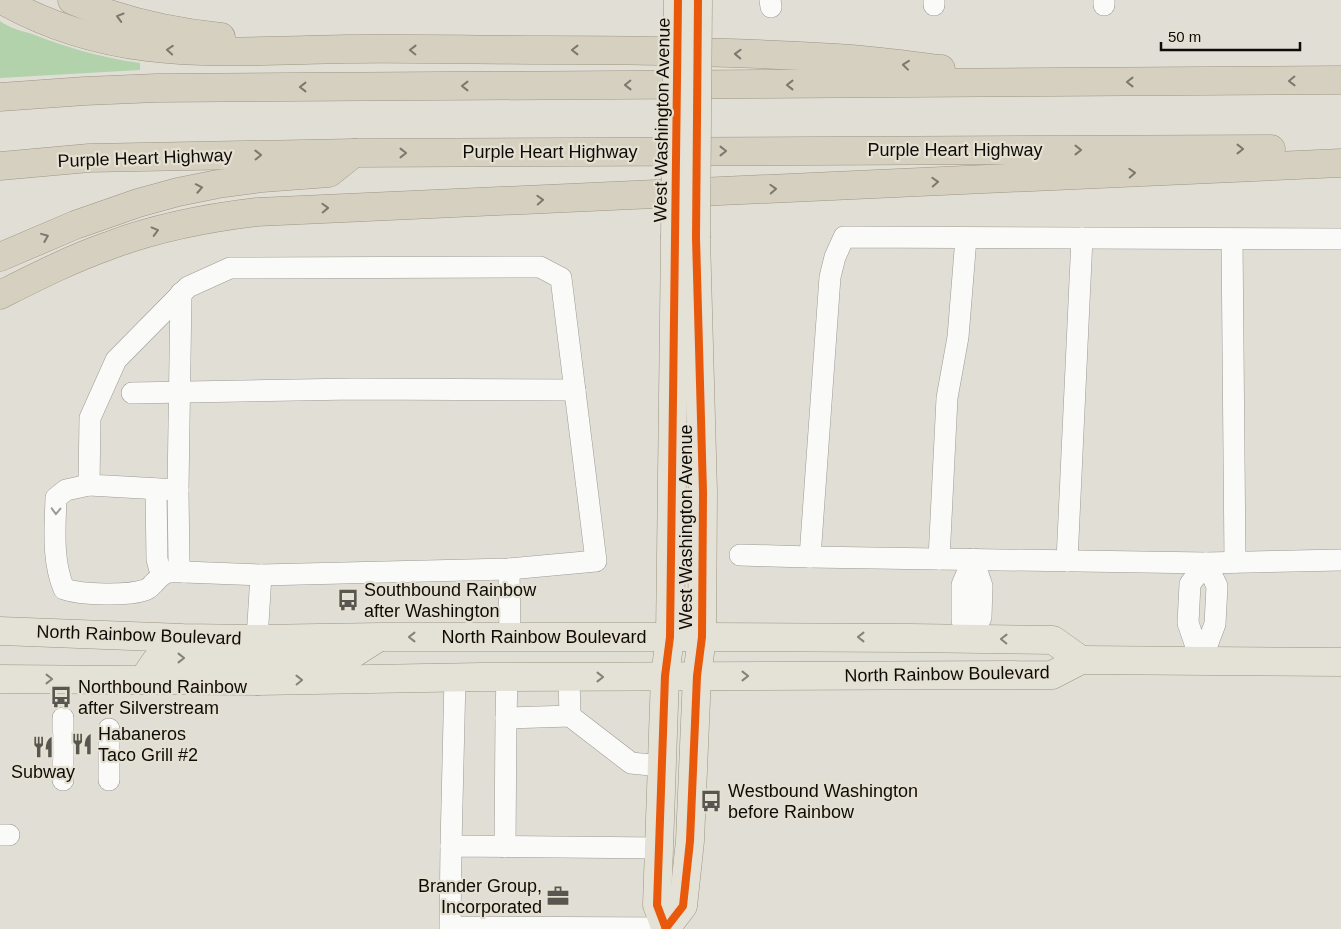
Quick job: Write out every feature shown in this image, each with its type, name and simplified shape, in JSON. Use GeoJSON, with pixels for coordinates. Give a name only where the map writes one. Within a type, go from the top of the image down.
{"type":"FeatureCollection","features":[{"type":"Feature","properties":{"kind":"highway"},"geometry":{"type":"LineString","coordinates":[[2,0],[41,20],[72,32],[138,47],[206,52],[359,49],[607,50],[839,58],[1059,82]]}},
{"type":"Feature","properties":{"kind":"highway"},"geometry":{"type":"LineString","coordinates":[[72,0],[128,19],[186,32],[219,37],[359,49]]}},
{"type":"Feature","properties":{"kind":"highway"},"geometry":{"type":"LineString","coordinates":[[0,97],[157,88],[839,85],[1341,80]]}},
{"type":"Feature","properties":{"kind":"highway","name":"Purple Heart Highway"},"geometry":{"type":"LineString","coordinates":[[0,166],[89,158],[354,153],[1341,148]]}},
{"type":"Feature","properties":{"kind":"highway"},"geometry":{"type":"LineString","coordinates":[[0,257],[95,217],[145,201],[218,184],[262,178],[329,173],[354,153]]}},
{"type":"Feature","properties":{"kind":"highway"},"geometry":{"type":"LineString","coordinates":[[0,294],[108,245],[183,224],[256,212],[1341,163]]}},
{"type":"Feature","properties":{"kind":"main road","name":"West Washington Avenue"},"geometry":{"type":"LineString","coordinates":[[666,928],[683,906],[690,841],[697,676],[702,637],[703,492],[685,238],[678,0]]}},
{"type":"Feature","properties":{"kind":"main road","name":"West Washington Avenue"},"geometry":{"type":"LineString","coordinates":[[666,928],[657,905],[658,848],[665,676],[670,637],[685,238],[698,0]]}},
{"type":"Feature","properties":{"kind":"main road","name":"North Rainbow Boulevard"},"geometry":{"type":"LineString","coordinates":[[0,631],[174,638],[702,637],[1052,640],[1081,660]]}},
{"type":"Feature","properties":{"kind":"main road"},"geometry":{"type":"LineString","coordinates":[[258,681],[263,665],[270,660],[279,658],[342,658],[351,655],[380,637]]}},
{"type":"Feature","properties":{"kind":"main road"},"geometry":{"type":"LineString","coordinates":[[143,680],[156,661],[166,658],[234,658],[248,652],[257,638]]}},
{"type":"Feature","properties":{"kind":"main road","name":"North Rainbow Boulevard"},"geometry":{"type":"LineString","coordinates":[[0,679],[258,681],[507,677],[1052,675],[1081,660],[1341,662]]}},
{"type":"Feature","properties":{"kind":"lane"},"geometry":{"type":"LineString","coordinates":[[810,557],[830,277],[835,257],[844,238],[1341,239]]}},
{"type":"Feature","properties":{"kind":"lane"},"geometry":{"type":"LineString","coordinates":[[939,559],[947,398],[958,336],[966,238]]}},
{"type":"Feature","properties":{"kind":"lane"},"geometry":{"type":"LineString","coordinates":[[1067,561],[1082,238]]}},
{"type":"Feature","properties":{"kind":"lane"},"geometry":{"type":"LineString","coordinates":[[1232,239],[1235,562]]}},
{"type":"Feature","properties":{"kind":"lane"},"geometry":{"type":"LineString","coordinates":[[89,485],[90,418],[116,360],[188,286],[230,268],[540,267],[561,278],[596,561],[509,569],[261,575],[174,572],[159,567],[157,559],[156,489]]}},
{"type":"Feature","properties":{"kind":"lane"},"geometry":{"type":"LineString","coordinates":[[178,490],[89,485],[66,490],[56,498],[57,562],[59,576],[64,589],[74,592],[122,594],[147,590],[174,572],[179,564],[178,490],[181,294]]}},
{"type":"Feature","properties":{"kind":"lane"},"geometry":{"type":"LineString","coordinates":[[132,393],[354,389],[575,390]]}},
{"type":"Feature","properties":{"kind":"lane"},"geometry":{"type":"LineString","coordinates":[[740,555],[1206,563],[1341,560]]}},
{"type":"Feature","properties":{"kind":"lane"},"geometry":{"type":"LineString","coordinates":[[972,639],[981,617],[972,600],[982,586],[973,559]]}},
{"type":"Feature","properties":{"kind":"lane"},"geometry":{"type":"LineString","coordinates":[[1202,661],[1188,623],[1190,584],[1206,563]]}},
{"type":"Feature","properties":{"kind":"lane"},"geometry":{"type":"LineString","coordinates":[[509,569],[510,637]]}},
{"type":"Feature","properties":{"kind":"lane"},"geometry":{"type":"LineString","coordinates":[[257,638],[261,575]]}},
{"type":"Feature","properties":{"kind":"lane"},"geometry":{"type":"LineString","coordinates":[[505,847],[507,677]]}},
{"type":"Feature","properties":{"kind":"lane"},"geometry":{"type":"LineString","coordinates":[[570,677],[570,716]]}},
{"type":"Feature","properties":{"kind":"lane"},"geometry":{"type":"LineString","coordinates":[[455,678],[450,927],[666,928]]}},
{"type":"Feature","properties":{"kind":"lane"},"geometry":{"type":"LineString","coordinates":[[506,718],[570,716],[631,763],[661,766]]}},
{"type":"Feature","properties":{"kind":"lane"},"geometry":{"type":"LineString","coordinates":[[63,718],[63,780]]}},
{"type":"Feature","properties":{"kind":"lane"},"geometry":{"type":"LineString","coordinates":[[109,729],[109,780]]}},
{"type":"Feature","properties":{"kind":"lane"},"geometry":{"type":"LineString","coordinates":[[451,846],[658,848]]}},
{"type":"Feature","properties":{"kind":"green space"},"geometry":{"type":"Polygon","coordinates":[[[0,21],[7,26],[72,48],[140,63],[140,70],[0,78],[0,21]]]}},
{"type":"Feature","properties":{"kind":"cycle path"},"geometry":{"type":"LineString","coordinates":[[666,929],[657,905],[665,676],[670,637],[678,0]]}},
{"type":"Feature","properties":{"kind":"cycle path"},"geometry":{"type":"LineString","coordinates":[[666,928],[683,906],[690,841],[697,676],[702,637],[703,492],[696,238],[698,0]]}},
{"type":"Feature","properties":{"kind":"place","name":"Southbound Rainbow after Washington"},"geometry":{"type":"Point","coordinates":[348,600]}},
{"type":"Feature","properties":{"kind":"place","name":"Northbound Rainbow after Silverstream"},"geometry":{"type":"Point","coordinates":[61,697]}},
{"type":"Feature","properties":{"kind":"place","name":"Habaneros Taco Grill #2"},"geometry":{"type":"Point","coordinates":[82,744]}},
{"type":"Feature","properties":{"kind":"place","name":"Subway"},"geometry":{"type":"Point","coordinates":[43,747]}},
{"type":"Feature","properties":{"kind":"place","name":"Westbound Washington before Rainbow"},"geometry":{"type":"Point","coordinates":[711,801]}},
{"type":"Feature","properties":{"kind":"place","name":"Brander Group, Incorporated"},"geometry":{"type":"Point","coordinates":[558,896]}}]}
